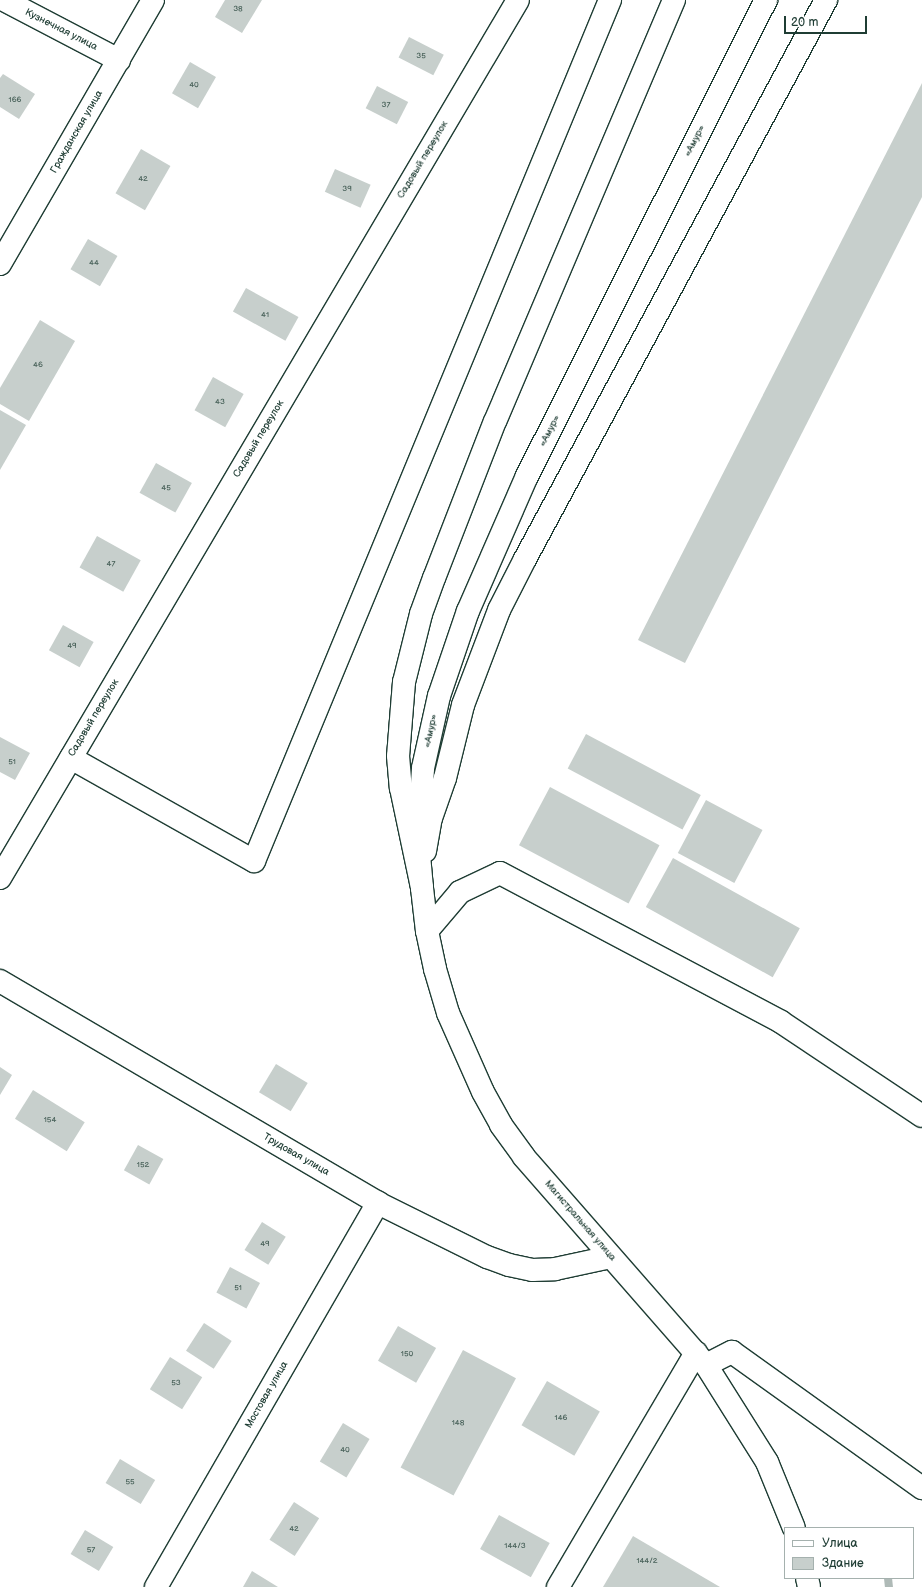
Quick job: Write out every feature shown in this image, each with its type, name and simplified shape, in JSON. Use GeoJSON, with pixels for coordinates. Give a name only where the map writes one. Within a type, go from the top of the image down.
{"type":"FeatureCollection","features":[{"type":"Feature","properties":{"kind":"main road","name":"Кузнечная улица"},"geometry":{"type":"LineString","coordinates":[[4,0],[119,60]]}},
{"type":"Feature","properties":{"kind":"main road","name":"Гражданская улица"},"geometry":{"type":"LineString","coordinates":[[0,264],[153,0]]}},
{"type":"Feature","properties":{"kind":"main road","name":"Садовый переулок"},"geometry":{"type":"LineString","coordinates":[[0,878],[518,0]]}},
{"type":"Feature","properties":{"kind":"main road"},"geometry":{"type":"LineString","coordinates":[[71,758],[254,861],[610,0]]}},
{"type":"Feature","properties":{"kind":"main road"},"geometry":{"type":"LineString","coordinates":[[422,888],[401,788],[398,756],[404,682],[421,614],[495,421],[674,0]]}},
{"type":"Feature","properties":{"kind":"main road","name":"«Амур»"},"geometry":{"type":"LineString","coordinates":[[422,888],[418,844],[424,768],[439,696],[468,611],[527,476],[766,0]]}},
{"type":"Feature","properties":{"kind":"main road"},"geometry":{"type":"LineString","coordinates":[[422,888],[425,843],[431,818],[444,778],[464,705],[499,610],[826,0]]}},
{"type":"Feature","properties":{"kind":"main road"},"geometry":{"type":"LineString","coordinates":[[427,931],[460,892],[500,873],[781,1022],[922,1116]]}},
{"type":"Feature","properties":{"kind":"main road","name":"Магистральная улица"},"geometry":{"type":"LineString","coordinates":[[422,888],[427,931],[435,969],[448,1013],[483,1092],[501,1124],[524,1157],[701,1359],[767,1462],[794,1527]]}},
{"type":"Feature","properties":{"kind":"main road","name":"Трудовая улица"},"geometry":{"type":"LineString","coordinates":[[0,980],[378,1203],[460,1244],[510,1266],[532,1270],[554,1269],[611,1257]]}},
{"type":"Feature","properties":{"kind":"main road","name":"Мостовая улица"},"geometry":{"type":"LineString","coordinates":[[156,1587],[378,1203]]}},
{"type":"Feature","properties":{"kind":"main road"},"geometry":{"type":"LineString","coordinates":[[558,1587],[701,1359],[732,1352],[922,1488]]}},
{"type":"Feature","properties":{"kind":"building"},"geometry":{"type":"Polygon","coordinates":[[[225,0],[262,0],[242,33],[215,17],[225,0]]]}},
{"type":"Feature","properties":{"kind":"building"},"geometry":{"type":"Polygon","coordinates":[[[409,37],[444,55],[433,75],[399,57],[409,37]]]}},
{"type":"Feature","properties":{"kind":"building"},"geometry":{"type":"Polygon","coordinates":[[[190,62],[216,77],[198,108],[172,93],[190,62]]]}},
{"type":"Feature","properties":{"kind":"building"},"geometry":{"type":"Polygon","coordinates":[[[3,74],[35,94],[19,119],[0,107],[0,78],[3,74]]]}},
{"type":"Feature","properties":{"kind":"building"},"geometry":{"type":"Polygon","coordinates":[[[922,83],[922,197],[685,663],[638,640],[922,83]]]}},
{"type":"Feature","properties":{"kind":"building"},"geometry":{"type":"Polygon","coordinates":[[[377,86],[408,102],[397,124],[366,108],[377,86]]]}},
{"type":"Feature","properties":{"kind":"building"},"geometry":{"type":"Polygon","coordinates":[[[141,149],[170,166],[145,210],[116,193],[141,149]]]}},
{"type":"Feature","properties":{"kind":"building"},"geometry":{"type":"Polygon","coordinates":[[[335,169],[371,185],[360,208],[325,192],[335,169]]]}},
{"type":"Feature","properties":{"kind":"building"},"geometry":{"type":"Polygon","coordinates":[[[88,239],[117,256],[100,286],[70,269],[88,239]]]}},
{"type":"Feature","properties":{"kind":"building"},"geometry":{"type":"Polygon","coordinates":[[[246,288],[298,317],[285,341],[233,312],[246,288]]]}},
{"type":"Feature","properties":{"kind":"building"},"geometry":{"type":"Polygon","coordinates":[[[40,320],[75,341],[29,421],[0,404],[0,388],[40,320]]]}},
{"type":"Feature","properties":{"kind":"building"},"geometry":{"type":"Polygon","coordinates":[[[213,377],[244,394],[225,427],[195,410],[213,377]]]}},
{"type":"Feature","properties":{"kind":"building"},"geometry":{"type":"Polygon","coordinates":[[[0,410],[26,425],[0,470],[0,410]]]}},
{"type":"Feature","properties":{"kind":"building"},"geometry":{"type":"Polygon","coordinates":[[[156,463],[192,483],[175,513],[140,493],[156,463]]]}},
{"type":"Feature","properties":{"kind":"building"},"geometry":{"type":"Polygon","coordinates":[[[97,536],[141,560],[123,592],[80,567],[97,536]]]}},
{"type":"Feature","properties":{"kind":"building"},"geometry":{"type":"Polygon","coordinates":[[[63,625],[94,642],[80,667],[49,650],[63,625]]]}},
{"type":"Feature","properties":{"kind":"building"},"geometry":{"type":"Polygon","coordinates":[[[586,734],[701,795],[682,829],[568,768],[586,734]]]}},
{"type":"Feature","properties":{"kind":"building"},"geometry":{"type":"Polygon","coordinates":[[[0,737],[30,753],[15,780],[0,772],[0,737]]]}},
{"type":"Feature","properties":{"kind":"building"},"geometry":{"type":"Polygon","coordinates":[[[550,787],[659,845],[629,903],[519,845],[550,787]]]}},
{"type":"Feature","properties":{"kind":"building"},"geometry":{"type":"Polygon","coordinates":[[[706,800],[763,830],[734,883],[678,853],[706,800]]]}},
{"type":"Feature","properties":{"kind":"building"},"geometry":{"type":"Polygon","coordinates":[[[673,858],[800,928],[773,977],[646,907],[673,858]]]}},
{"type":"Feature","properties":{"kind":"building"},"geometry":{"type":"Polygon","coordinates":[[[276,1064],[308,1083],[291,1111],[259,1092],[276,1064]]]}},
{"type":"Feature","properties":{"kind":"building"},"geometry":{"type":"Polygon","coordinates":[[[0,1067],[12,1075],[0,1095],[0,1067]]]}},
{"type":"Feature","properties":{"kind":"building"},"geometry":{"type":"Polygon","coordinates":[[[33,1090],[85,1122],[67,1151],[15,1119],[33,1090]]]}},
{"type":"Feature","properties":{"kind":"building"},"geometry":{"type":"Polygon","coordinates":[[[138,1145],[163,1159],[149,1184],[124,1170],[138,1145]]]}},
{"type":"Feature","properties":{"kind":"building"},"geometry":{"type":"Polygon","coordinates":[[[262,1222],[286,1237],[268,1265],[245,1250],[262,1222]]]}},
{"type":"Feature","properties":{"kind":"building"},"geometry":{"type":"Polygon","coordinates":[[[230,1267],[260,1283],[246,1309],[216,1293],[230,1267]]]}},
{"type":"Feature","properties":{"kind":"building"},"geometry":{"type":"Polygon","coordinates":[[[204,1323],[232,1341],[214,1369],[186,1351],[204,1323]]]}},
{"type":"Feature","properties":{"kind":"building"},"geometry":{"type":"Polygon","coordinates":[[[398,1326],[436,1348],[416,1383],[378,1361],[398,1326]]]}},
{"type":"Feature","properties":{"kind":"building"},"geometry":{"type":"Polygon","coordinates":[[[463,1350],[516,1378],[454,1496],[401,1467],[463,1350]]]}},
{"type":"Feature","properties":{"kind":"building"},"geometry":{"type":"Polygon","coordinates":[[[170,1357],[202,1377],[182,1409],[150,1389],[170,1357]]]}},
{"type":"Feature","properties":{"kind":"building"},"geometry":{"type":"Polygon","coordinates":[[[547,1381],[600,1412],[574,1456],[522,1425],[547,1381]]]}},
{"type":"Feature","properties":{"kind":"building"},"geometry":{"type":"Polygon","coordinates":[[[343,1423],[370,1439],[346,1478],[320,1462],[343,1423]]]}},
{"type":"Feature","properties":{"kind":"building"},"geometry":{"type":"Polygon","coordinates":[[[120,1459],[155,1480],[141,1504],[106,1483],[120,1459]]]}},
{"type":"Feature","properties":{"kind":"building"},"geometry":{"type":"Polygon","coordinates":[[[294,1502],[319,1518],[295,1556],[269,1540],[294,1502]]]}},
{"type":"Feature","properties":{"kind":"building"},"geometry":{"type":"Polygon","coordinates":[[[499,1515],[550,1543],[531,1577],[480,1549],[499,1515]]]}},
{"type":"Feature","properties":{"kind":"building"},"geometry":{"type":"Polygon","coordinates":[[[85,1530],[113,1547],[99,1571],[71,1554],[85,1530]]]}},
{"type":"Feature","properties":{"kind":"building"},"geometry":{"type":"Polygon","coordinates":[[[633,1536],[720,1587],[603,1587],[633,1536]]]}},
{"type":"Feature","properties":{"kind":"building"},"geometry":{"type":"Polygon","coordinates":[[[252,1571],[278,1587],[243,1587],[252,1571]]]}},
{"type":"Feature","properties":{"kind":"waterway"},"geometry":{"type":"LineString","coordinates":[[888,1579],[889,1587]]}}]}
